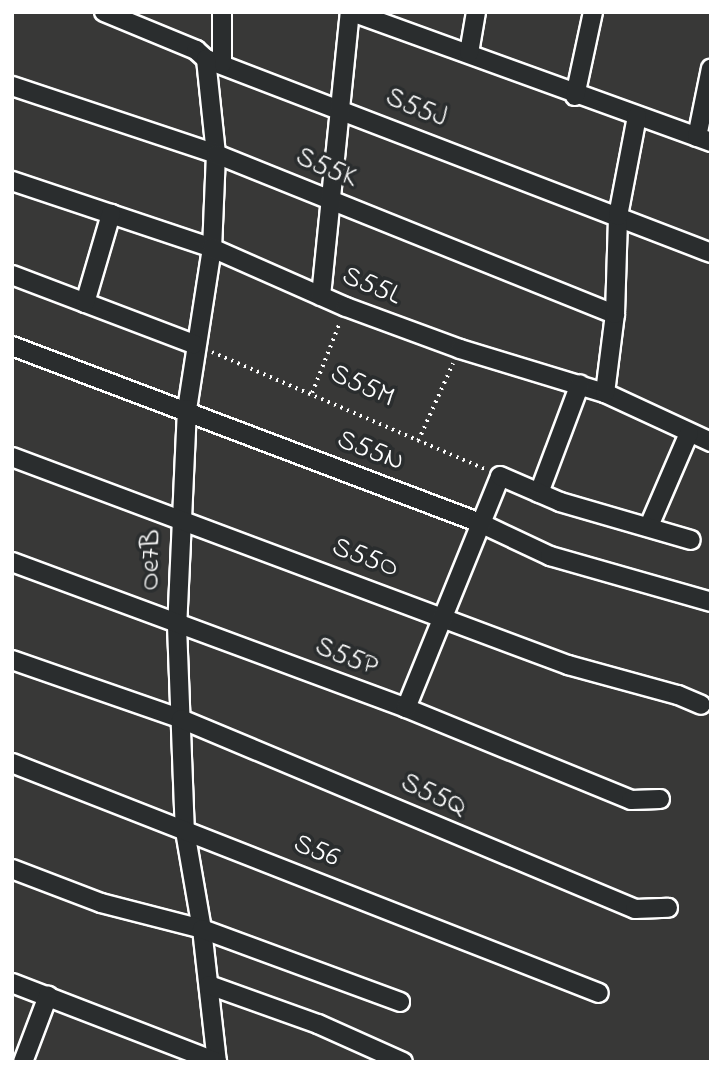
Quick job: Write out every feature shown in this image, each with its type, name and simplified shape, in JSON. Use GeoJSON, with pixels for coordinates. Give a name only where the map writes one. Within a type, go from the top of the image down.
{"type":"FeatureCollection","features":[{"type":"Feature","properties":{"kind":"street","name":"Oe7B"},"geometry":{"type":"LineString","coordinates":[[217,1062],[202,929],[184,831],[177,626],[179,517],[187,409],[194,344],[212,248],[216,154],[214,62],[222,12]]}},
{"type":"Feature","properties":{"kind":"street"},"geometry":{"type":"LineString","coordinates":[[321,296],[344,109],[351,12],[468,53],[575,96],[704,139],[711,68]]}},
{"type":"Feature","properties":{"kind":"street"},"geometry":{"type":"LineString","coordinates":[[468,53],[476,12]]}},
{"type":"Feature","properties":{"kind":"street"},"geometry":{"type":"LineString","coordinates":[[575,96],[593,12]]}},
{"type":"Feature","properties":{"kind":"street","name":"S55J"},"geometry":{"type":"LineString","coordinates":[[113,14],[196,50],[214,62],[344,109],[711,253]]}},
{"type":"Feature","properties":{"kind":"street","name":"S55K"},"geometry":{"type":"LineString","coordinates":[[12,86],[216,154],[615,314]]}},
{"type":"Feature","properties":{"kind":"street"},"geometry":{"type":"LineString","coordinates":[[605,393],[615,314],[618,216],[636,116]]}},
{"type":"Feature","properties":{"kind":"street","name":"S55L"},"geometry":{"type":"LineString","coordinates":[[12,181],[212,248],[346,307],[460,349],[605,393],[711,442]]}},
{"type":"Feature","properties":{"kind":"street"},"geometry":{"type":"LineString","coordinates":[[85,303],[111,214]]}},
{"type":"Feature","properties":{"kind":"street"},"geometry":{"type":"LineString","coordinates":[[12,275],[194,344]]}},
{"type":"Feature","properties":{"kind":"street","name":"S55N"},"geometry":{"type":"LineString","coordinates":[[12,346],[187,409],[478,522],[550,556],[711,602]]}},
{"type":"Feature","properties":{"kind":"street"},"geometry":{"type":"LineString","coordinates":[[539,493],[580,384]]}},
{"type":"Feature","properties":{"kind":"street"},"geometry":{"type":"LineString","coordinates":[[649,526],[689,433]]}},
{"type":"Feature","properties":{"kind":"street","name":"S55O"},"geometry":{"type":"LineString","coordinates":[[12,457],[442,615],[568,665],[678,695],[701,705]]}},
{"type":"Feature","properties":{"kind":"street"},"geometry":{"type":"LineString","coordinates":[[406,708],[478,522],[500,476],[539,493],[691,540]]}},
{"type":"Feature","properties":{"kind":"street","name":"S55P"},"geometry":{"type":"LineString","coordinates":[[12,562],[177,626],[406,708],[631,800],[660,799]]}},
{"type":"Feature","properties":{"kind":"street"},"geometry":{"type":"LineString","coordinates":[[12,660],[181,719]]}},
{"type":"Feature","properties":{"kind":"street","name":"S55Q"},"geometry":{"type":"LineString","coordinates":[[181,719],[635,909],[668,908]]}},
{"type":"Feature","properties":{"kind":"street","name":"S56"},"geometry":{"type":"LineString","coordinates":[[12,763],[599,993]]}},
{"type":"Feature","properties":{"kind":"street"},"geometry":{"type":"LineString","coordinates":[[12,869],[101,903],[202,929],[400,1003]]}},
{"type":"Feature","properties":{"kind":"street"},"geometry":{"type":"LineString","coordinates":[[12,983],[217,1062]]}},
{"type":"Feature","properties":{"kind":"street"},"geometry":{"type":"LineString","coordinates":[[209,985],[318,1024],[403,1062]]}},
{"type":"Feature","properties":{"kind":"street"},"geometry":{"type":"LineString","coordinates":[[23,1062],[48,996]]}},
{"type":"Feature","properties":{"kind":"path"},"geometry":{"type":"LineString","coordinates":[[312,393],[346,307]]}},
{"type":"Feature","properties":{"kind":"path","name":"S55M"},"geometry":{"type":"LineString","coordinates":[[194,344],[500,476]]}},
{"type":"Feature","properties":{"kind":"path"},"geometry":{"type":"LineString","coordinates":[[418,441],[460,349]]}}]}
